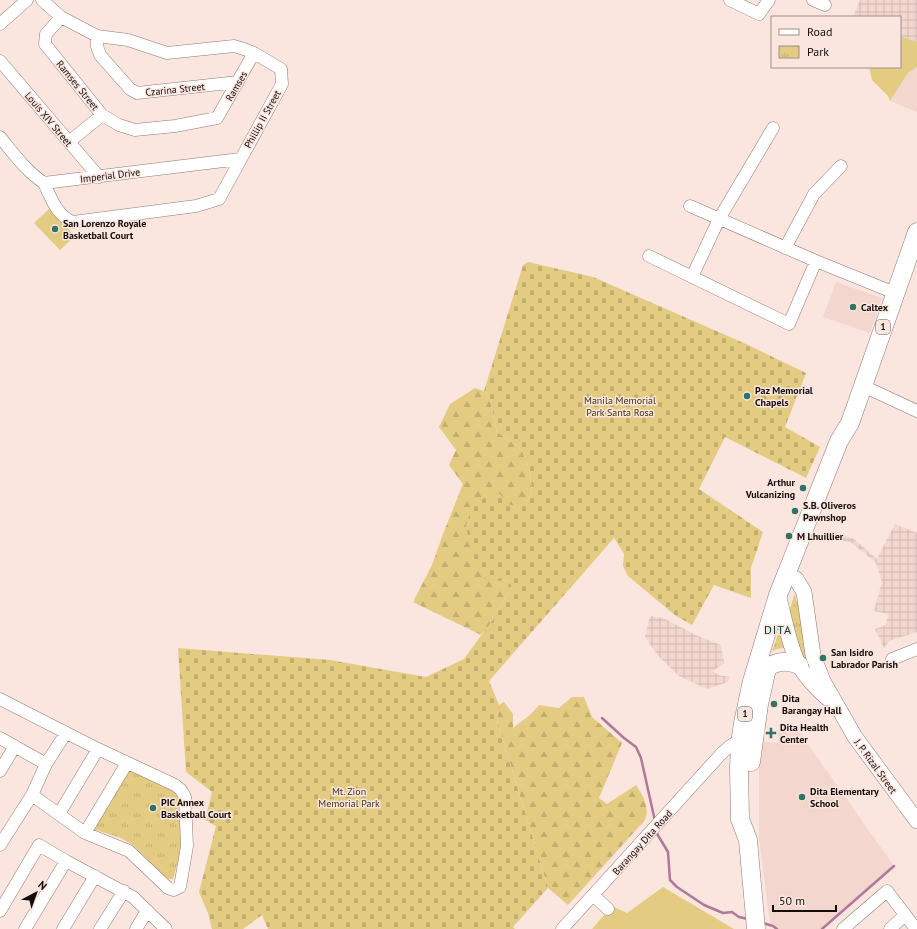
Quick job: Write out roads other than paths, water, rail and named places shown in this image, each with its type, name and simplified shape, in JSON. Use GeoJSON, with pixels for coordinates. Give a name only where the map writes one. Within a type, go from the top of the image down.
{"type":"FeatureCollection","features":[{"type":"Feature","properties":{"kind":"highway","name":"1"},"geometry":{"type":"LineString","coordinates":[[747,836],[740,819],[739,768],[767,667],[784,614],[791,577],[849,444],[850,423],[917,232]]}},
{"type":"Feature","properties":{"kind":"highway","name":"1"},"geometry":{"type":"LineString","coordinates":[[756,929],[747,836],[751,818],[750,770],[747,741],[750,686],[778,594],[791,577]]}},
{"type":"Feature","properties":{"kind":"highway"},"geometry":{"type":"LineString","coordinates":[[767,667],[786,661],[799,665]]}},
{"type":"Feature","properties":{"kind":"main road","name":"J. P. Rizal Street"},"geometry":{"type":"LineString","coordinates":[[791,577],[804,592],[813,656],[823,681],[855,737],[917,821]]}},
{"type":"Feature","properties":{"kind":"main road","name":"J. P. Rizal Street"},"geometry":{"type":"LineString","coordinates":[[778,594],[788,635],[799,665],[818,690],[838,709]]}},
{"type":"Feature","properties":{"kind":"street"},"geometry":{"type":"LineString","coordinates":[[0,24],[27,0]]}},
{"type":"Feature","properties":{"kind":"street","name":"Phillip II Street"},"geometry":{"type":"LineString","coordinates":[[42,0],[61,17],[97,36],[128,40],[167,53],[234,46],[244,49],[281,68],[282,84],[219,199],[196,206],[73,222],[66,219],[57,210],[44,183]]}},
{"type":"Feature","properties":{"kind":"street"},"geometry":{"type":"LineString","coordinates":[[730,0],[759,14],[769,0]]}},
{"type":"Feature","properties":{"kind":"street"},"geometry":{"type":"LineString","coordinates":[[813,0],[825,5]]}},
{"type":"Feature","properties":{"kind":"street","name":"Ramses Street"},"geometry":{"type":"LineString","coordinates":[[61,17],[46,34],[45,44],[102,115],[119,126],[135,130],[175,126],[217,118]]}},
{"type":"Feature","properties":{"kind":"street","name":"Czarina Street"},"geometry":{"type":"LineString","coordinates":[[97,36],[97,46],[100,55],[130,89],[137,93],[238,82]]}},
{"type":"Feature","properties":{"kind":"street","name":"Ramses"},"geometry":{"type":"LineString","coordinates":[[217,118],[254,53]]}},
{"type":"Feature","properties":{"kind":"street","name":"Louis XIV Street"},"geometry":{"type":"LineString","coordinates":[[0,61],[99,177]]}},
{"type":"Feature","properties":{"kind":"street"},"geometry":{"type":"LineString","coordinates":[[69,142],[102,115]]}},
{"type":"Feature","properties":{"kind":"street"},"geometry":{"type":"LineString","coordinates":[[692,277],[719,219],[773,128]]}},
{"type":"Feature","properties":{"kind":"street"},"geometry":{"type":"LineString","coordinates":[[0,137],[28,170],[44,183]]}},
{"type":"Feature","properties":{"kind":"street","name":"Imperial Drive"},"geometry":{"type":"LineString","coordinates":[[44,183],[240,159]]}},
{"type":"Feature","properties":{"kind":"street"},"geometry":{"type":"LineString","coordinates":[[785,248],[814,194],[841,166]]}},
{"type":"Feature","properties":{"kind":"street"},"geometry":{"type":"LineString","coordinates":[[690,206],[785,248],[895,293]]}},
{"type":"Feature","properties":{"kind":"street"},"geometry":{"type":"LineString","coordinates":[[649,256],[789,324],[816,261]]}},
{"type":"Feature","properties":{"kind":"street"},"geometry":{"type":"LineString","coordinates":[[863,386],[917,411]]}},
{"type":"Feature","properties":{"kind":"street"},"geometry":{"type":"LineString","coordinates":[[892,659],[917,649]]}},
{"type":"Feature","properties":{"kind":"street"},"geometry":{"type":"LineString","coordinates":[[0,699],[98,749],[174,785],[181,790],[185,797],[187,846],[180,887],[174,890],[168,888],[129,851],[86,833],[32,795]]}},
{"type":"Feature","properties":{"kind":"street"},"geometry":{"type":"LineString","coordinates":[[0,845],[32,795],[46,764],[66,733]]}},
{"type":"Feature","properties":{"kind":"street"},"geometry":{"type":"LineString","coordinates":[[0,738],[46,764]]}},
{"type":"Feature","properties":{"kind":"street","name":"Barangay Dita Road"},"geometry":{"type":"LineString","coordinates":[[562,929],[720,754],[730,745],[747,741]]}},
{"type":"Feature","properties":{"kind":"street"},"geometry":{"type":"LineString","coordinates":[[0,772],[15,746]]}},
{"type":"Feature","properties":{"kind":"street"},"geometry":{"type":"LineString","coordinates":[[60,814],[98,749]]}},
{"type":"Feature","properties":{"kind":"street"},"geometry":{"type":"LineString","coordinates":[[720,754],[727,752],[733,755],[736,758],[739,768]]}},
{"type":"Feature","properties":{"kind":"street"},"geometry":{"type":"LineString","coordinates":[[86,833],[127,763]]}},
{"type":"Feature","properties":{"kind":"street"},"geometry":{"type":"LineString","coordinates":[[0,911],[39,845],[134,897],[166,929]]}},
{"type":"Feature","properties":{"kind":"street"},"geometry":{"type":"LineString","coordinates":[[25,929],[66,861]]}},
{"type":"Feature","properties":{"kind":"street"},"geometry":{"type":"LineString","coordinates":[[63,929],[95,876]]}},
{"type":"Feature","properties":{"kind":"street"},"geometry":{"type":"LineString","coordinates":[[100,929],[124,891]]}},
{"type":"Feature","properties":{"kind":"street"},"geometry":{"type":"LineString","coordinates":[[843,929],[888,891],[916,929]]}},
{"type":"Feature","properties":{"kind":"street"},"geometry":{"type":"LineString","coordinates":[[593,895],[608,909]]}},
{"type":"Feature","properties":{"kind":"street"},"geometry":{"type":"LineString","coordinates":[[136,929],[147,911]]}},
{"type":"Feature","properties":{"kind":"street"},"geometry":{"type":"LineString","coordinates":[[890,929],[905,915]]}},
{"type":"Feature","properties":{"kind":"waterway"},"geometry":{"type":"LineString","coordinates":[[602,718],[636,747],[641,758],[655,821]]}},
{"type":"Feature","properties":{"kind":"waterway"},"geometry":{"type":"LineString","coordinates":[[656,832],[668,852],[670,880],[677,887],[704,905],[723,913],[732,912],[739,917],[748,919]]}},
{"type":"Feature","properties":{"kind":"waterway"},"geometry":{"type":"LineString","coordinates":[[822,929],[894,866]]}},
{"type":"Feature","properties":{"kind":"waterway"},"geometry":{"type":"LineString","coordinates":[[763,923],[777,929]]}},
{"type":"Feature","properties":{"kind":"place","name":"San Lorenzo Royale Basketball Court"},"geometry":{"type":"Point","coordinates":[55,229]}},
{"type":"Feature","properties":{"kind":"place","name":"Caltex"},"geometry":{"type":"Point","coordinates":[853,307]}},
{"type":"Feature","properties":{"kind":"place","name":"Paz Memorial Chapels"},"geometry":{"type":"Point","coordinates":[747,396]}},
{"type":"Feature","properties":{"kind":"place","name":"Arthur Vulcanizing"},"geometry":{"type":"Point","coordinates":[803,488]}},
{"type":"Feature","properties":{"kind":"place","name":"S.B. Oliveros Pawnshop"},"geometry":{"type":"Point","coordinates":[795,511]}},
{"type":"Feature","properties":{"kind":"place","name":"M Lhuillier"},"geometry":{"type":"Point","coordinates":[789,536]}},
{"type":"Feature","properties":{"kind":"place","name":"San Isidro Labrador Parish"},"geometry":{"type":"Point","coordinates":[823,658]}},
{"type":"Feature","properties":{"kind":"place","name":"Dita Barangay Hall"},"geometry":{"type":"Point","coordinates":[774,704]}},
{"type":"Feature","properties":{"kind":"place","name":"Dita Health Center"},"geometry":{"type":"Point","coordinates":[771,733]}},
{"type":"Feature","properties":{"kind":"place","name":"Dita Elementary School"},"geometry":{"type":"Point","coordinates":[802,797]}},
{"type":"Feature","properties":{"kind":"place","name":"PIC Annex Basketball Court"},"geometry":{"type":"Point","coordinates":[153,808]}},
{"type":"Feature","properties":{"kind":"district","name":"DITA"},"geometry":{"type":"Point","coordinates":[778,630]}},
{"type":"Feature","properties":{"kind":"park label","name":"Manila Memorial Park Santa Rosa"},"geometry":{"type":"Point","coordinates":[620,406]}},
{"type":"Feature","properties":{"kind":"park label","name":"Mt. Zion Memorial Park"},"geometry":{"type":"Point","coordinates":[349,796]}}]}
